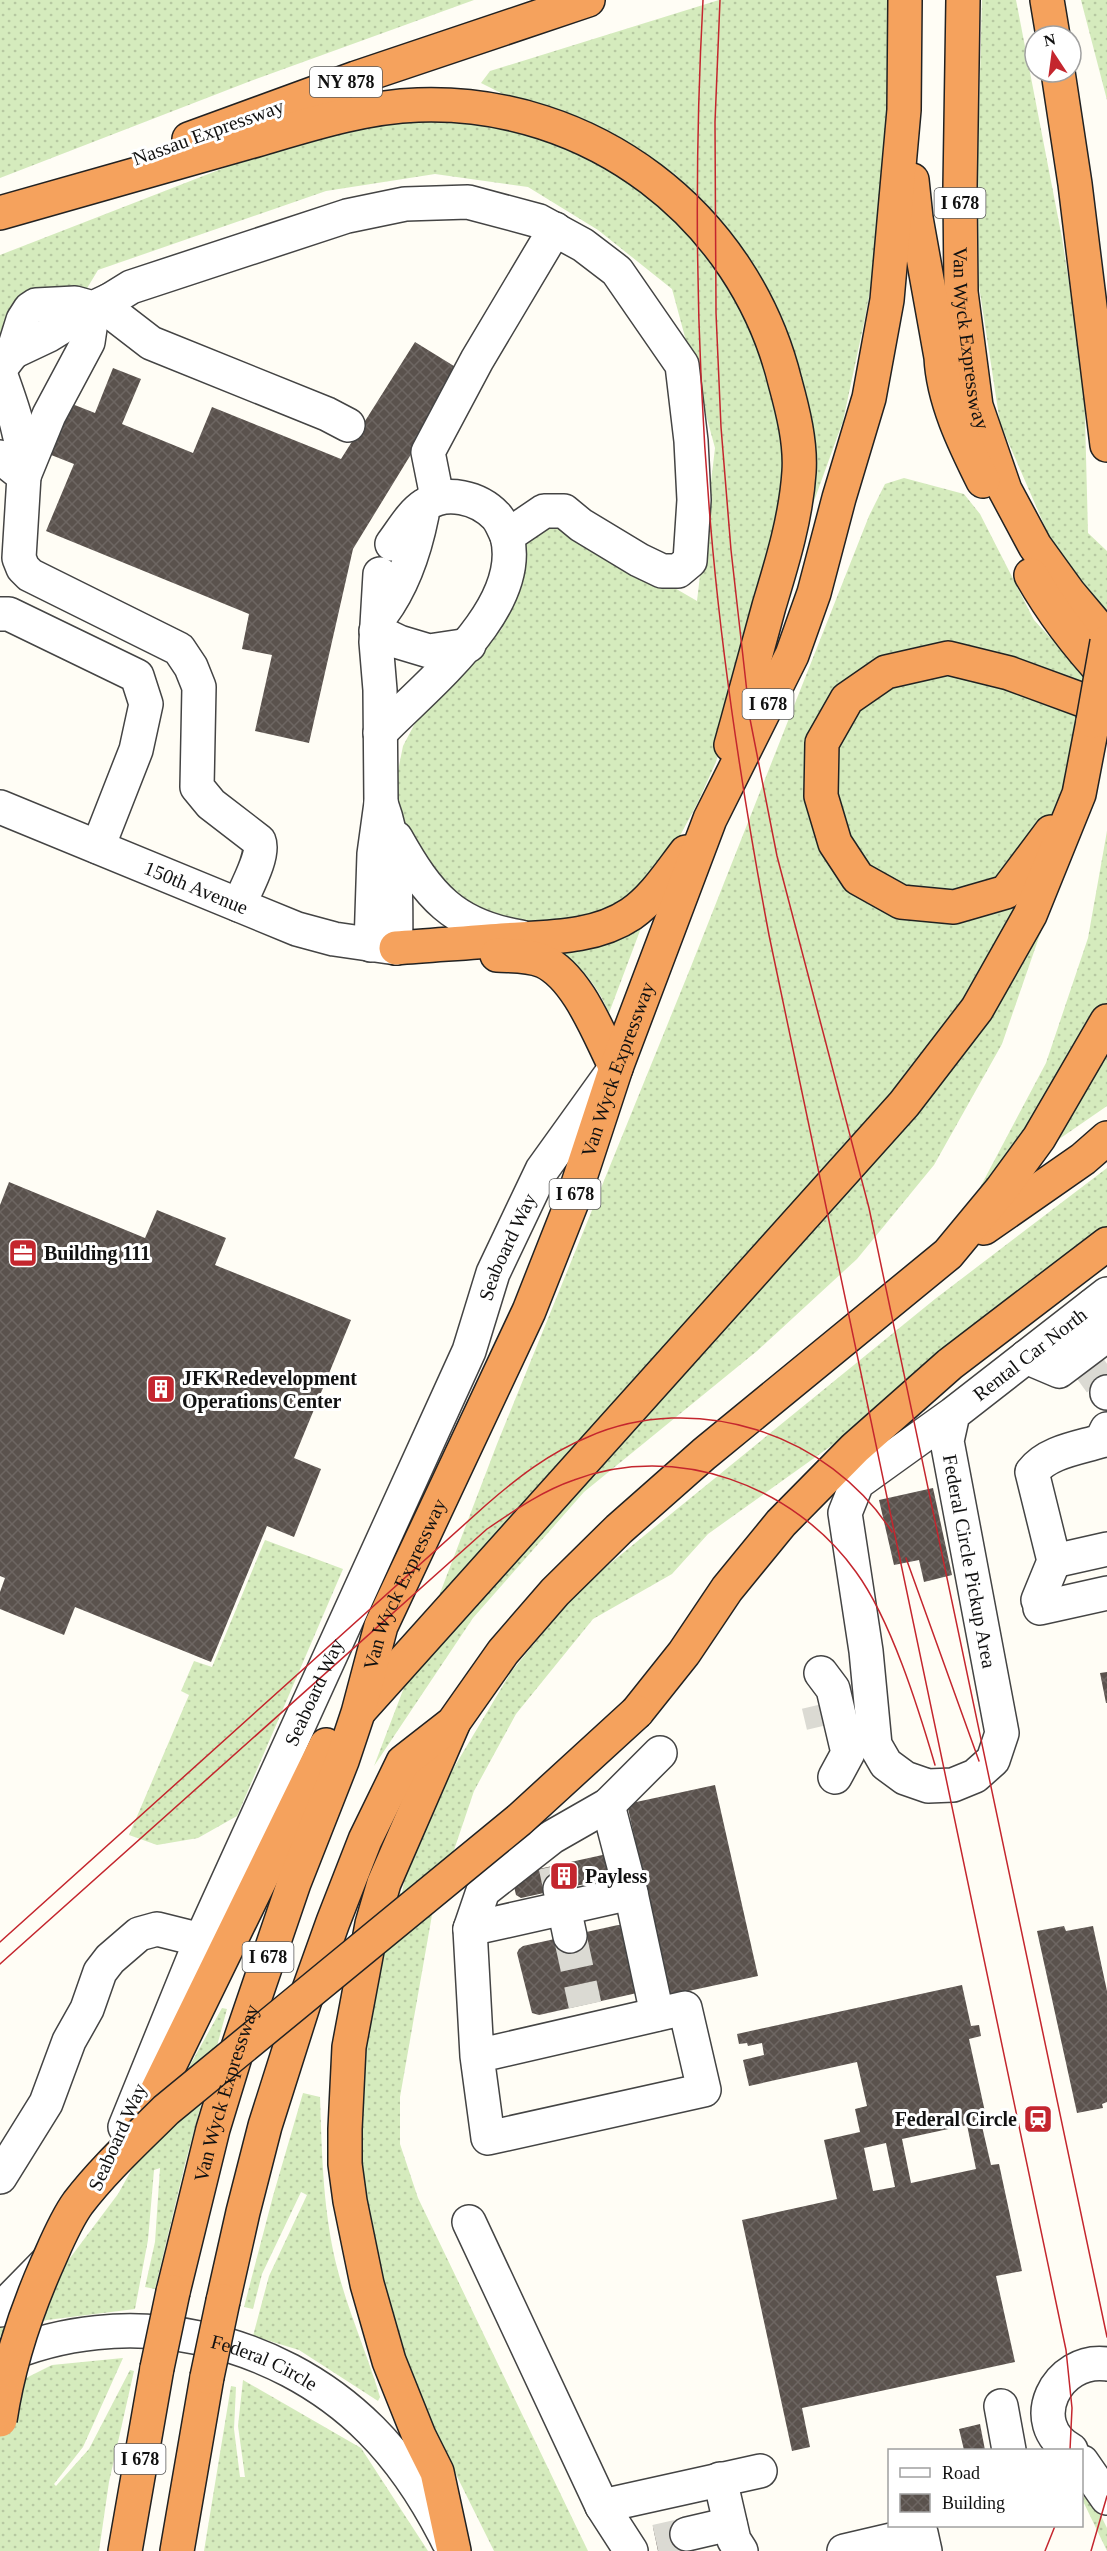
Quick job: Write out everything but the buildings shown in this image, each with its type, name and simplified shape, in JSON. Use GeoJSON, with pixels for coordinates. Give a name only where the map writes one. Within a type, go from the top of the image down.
{"type":"FeatureCollection","features":[{"type":"Feature","properties":{"kind":"highway","name":"Nassau Expressway"},"geometry":{"type":"LineString","coordinates":[[0,212],[297,99],[588,0]]}},
{"type":"Feature","properties":{"kind":"highway"},"geometry":{"type":"LineString","coordinates":[[905,0],[904,110],[916,218],[941,357],[942,378],[963,440],[1014,544],[1035,581],[1088,657],[1107,677]]}},
{"type":"Feature","properties":{"kind":"highway","name":"Van Wyck Expressway"},"geometry":{"type":"LineString","coordinates":[[963,0],[961,292],[976,406],[1005,490],[1035,546],[1107,640]]}},
{"type":"Feature","properties":{"kind":"highway"},"geometry":{"type":"LineString","coordinates":[[1047,0],[1051,24]]}},
{"type":"Feature","properties":{"kind":"highway"},"geometry":{"type":"LineString","coordinates":[[1060,84],[1075,184],[1107,445]]}},
{"type":"Feature","properties":{"kind":"highway"},"geometry":{"type":"LineString","coordinates":[[0,212],[337,118],[392,107],[418,105],[481,108],[554,125],[580,135],[621,157],[674,199],[733,262],[747,285],[773,338],[789,396],[800,472],[790,535],[710,819],[657,891],[619,921],[565,936],[384,946]]}},
{"type":"Feature","properties":{"kind":"highway","name":"Van Wyck Expressway"},"geometry":{"type":"LineString","coordinates":[[125,2551],[157,2368],[173,2292],[213,2130],[238,2047],[294,1883],[342,1761],[358,1713],[381,1626],[529,1311],[572,1202],[616,1068],[710,819],[792,656],[814,593],[869,398],[887,300],[904,110]]}},
{"type":"Feature","properties":{"kind":"highway"},"geometry":{"type":"LineString","coordinates":[[358,1713],[904,1104],[977,1009],[1025,924],[1079,794],[1100,715],[1107,640]]}},
{"type":"Feature","properties":{"kind":"highway"},"geometry":{"type":"LineString","coordinates":[[1079,794],[1006,892],[954,907],[901,902],[858,878],[835,843],[821,796],[822,743],[847,699],[886,672],[948,658],[1009,673],[1100,715]]}},
{"type":"Feature","properties":{"kind":"highway"},"geometry":{"type":"LineString","coordinates":[[384,946],[530,957],[543,961],[573,986],[616,1068]]}},
{"type":"Feature","properties":{"kind":"highway","name":"I 678"},"geometry":{"type":"LineString","coordinates":[[177,2551],[207,2377],[243,2212],[265,2127],[333,1922],[365,1840],[403,1762],[453,1723],[503,1652],[555,1592],[612,1536],[704,1454],[948,1254],[1040,1138],[1107,1021]]}},
{"type":"Feature","properties":{"kind":"highway"},"geometry":{"type":"LineString","coordinates":[[948,1254],[1083,1159],[1107,1138]]}},
{"type":"Feature","properties":{"kind":"highway"},"geometry":{"type":"LineString","coordinates":[[0,2421],[18,2341],[34,2295],[56,2244],[77,2205],[118,2158],[175,2103],[519,1820],[636,1712],[684,1653],[727,1589],[781,1523],[855,1448],[950,1364],[1107,1244]]}},
{"type":"Feature","properties":{"kind":"highway"},"geometry":{"type":"LineString","coordinates":[[72,2231],[108,2182],[139,2130],[304,1791],[381,1626]]}},
{"type":"Feature","properties":{"kind":"highway"},"geometry":{"type":"LineString","coordinates":[[453,1723],[384,1883],[372,1924],[349,2047],[345,2164],[367,2284],[389,2361],[419,2436],[437,2472],[454,2551]]}},
{"type":"Feature","properties":{"kind":"street"},"geometry":{"type":"LineString","coordinates":[[12,466],[24,453],[4,365],[22,321],[30,309],[36,305],[101,304],[131,287],[347,216],[405,204],[468,202],[539,221],[583,245],[617,271],[682,365],[693,465],[694,501],[690,561],[678,571],[662,571],[613,545],[581,525],[564,511],[544,512],[507,536]]}},
{"type":"Feature","properties":{"kind":"street"},"geometry":{"type":"LineString","coordinates":[[377,626],[395,597],[430,501],[428,452],[477,360],[555,230]]}},
{"type":"Feature","properties":{"kind":"street"},"geometry":{"type":"LineString","coordinates":[[101,304],[151,343],[327,414],[348,425]]}},
{"type":"Feature","properties":{"kind":"street"},"geometry":{"type":"LineString","coordinates":[[101,304],[88,342],[49,415],[12,466],[19,558],[23,568],[30,575],[179,649],[191,667],[199,687],[197,787],[211,804],[259,840],[261,844],[259,857],[239,905]]}},
{"type":"Feature","properties":{"kind":"street"},"geometry":{"type":"LineString","coordinates":[[380,733],[469,645],[494,609],[505,579],[510,546],[498,517],[477,502],[449,497],[430,501],[392,544]]}},
{"type":"Feature","properties":{"kind":"street"},"geometry":{"type":"LineString","coordinates":[[380,574],[377,626],[380,733],[385,815],[394,853],[384,946]]}},
{"type":"Feature","properties":{"kind":"street"},"geometry":{"type":"LineString","coordinates":[[0,614],[9,614],[137,676],[146,704],[136,750],[98,847]]}},
{"type":"Feature","properties":{"kind":"street"},"geometry":{"type":"LineString","coordinates":[[377,626],[399,642],[429,651],[469,645]]}},
{"type":"Feature","properties":{"kind":"street","name":"150th Avenue"},"geometry":{"type":"LineString","coordinates":[[0,807],[314,934],[384,946]]}},
{"type":"Feature","properties":{"kind":"street"},"geometry":{"type":"LineString","coordinates":[[385,815],[423,883],[443,904],[479,925],[532,938]]}},
{"type":"Feature","properties":{"kind":"street","name":"Seaboard Way"},"geometry":{"type":"LineString","coordinates":[[0,2310],[39,2271],[72,2231],[102,2176],[126,2124],[201,1940],[469,1351],[493,1273],[542,1170],[616,1068]]}},
{"type":"Feature","properties":{"kind":"street","name":"Rental Car North"},"geometry":{"type":"LineString","coordinates":[[953,1414],[1099,1300]]}},
{"type":"Feature","properties":{"kind":"street","name":"Federal Circle Pickup Area"},"geometry":{"type":"LineString","coordinates":[[953,1414],[947,1441],[1002,1733],[993,1760],[975,1776],[952,1785],[928,1786],[905,1778],[886,1764],[875,1745],[866,1651],[845,1513],[856,1483],[953,1414]]}},
{"type":"Feature","properties":{"kind":"street"},"geometry":{"type":"LineString","coordinates":[[1106,1441],[1050,1457],[1040,1462],[1032,1472],[1054,1561],[1039,1604],[1107,1593]]}},
{"type":"Feature","properties":{"kind":"street"},"geometry":{"type":"LineString","coordinates":[[1054,1561],[1107,1549]]}},
{"type":"Feature","properties":{"kind":"street"},"geometry":{"type":"LineString","coordinates":[[821,1701],[833,1689],[848,1752],[835,1783],[821,1701],[831,1659],[866,1651]]}},
{"type":"Feature","properties":{"kind":"street"},"geometry":{"type":"LineString","coordinates":[[470,1929],[561,1887],[608,1804],[660,1753]]}},
{"type":"Feature","properties":{"kind":"street"},"geometry":{"type":"LineString","coordinates":[[608,1804],[631,1893],[685,2010],[704,2090],[488,2138],[477,2056],[470,1929],[483,1892],[561,1887],[631,1893]]}},
{"type":"Feature","properties":{"kind":"street"},"geometry":{"type":"LineString","coordinates":[[0,2177],[46,2103],[69,2041],[87,2009],[100,1972],[110,1959],[139,1934],[157,1929],[201,1940]]}},
{"type":"Feature","properties":{"kind":"street"},"geometry":{"type":"LineString","coordinates":[[477,2056],[588,2016],[685,2010]]}},
{"type":"Feature","properties":{"kind":"street"},"geometry":{"type":"LineString","coordinates":[[469,2222],[602,2506],[689,2542],[720,2480]]}},
{"type":"Feature","properties":{"kind":"street","name":"Federal Circle"},"geometry":{"type":"LineString","coordinates":[[0,2358],[25,2348],[67,2338],[132,2331],[196,2336],[258,2355],[317,2387],[370,2429],[412,2479],[454,2551]]}},
{"type":"Feature","properties":{"kind":"street"},"geometry":{"type":"LineString","coordinates":[[1069,2449],[1057,2438],[1051,2427],[1049,2415],[1053,2392],[1065,2375],[1075,2368],[1087,2364],[1107,2364]]}},
{"type":"Feature","properties":{"kind":"street"},"geometry":{"type":"LineString","coordinates":[[1001,2406],[1008,2444]]}},
{"type":"Feature","properties":{"kind":"street"},"geometry":{"type":"LineString","coordinates":[[1083,2457],[1107,2458]]}},
{"type":"Feature","properties":{"kind":"street"},"geometry":{"type":"LineString","coordinates":[[1083,2463],[1107,2498]]}},
{"type":"Feature","properties":{"kind":"street"},"geometry":{"type":"LineString","coordinates":[[602,2506],[760,2470]]}},
{"type":"Feature","properties":{"kind":"street"},"geometry":{"type":"LineString","coordinates":[[844,2551],[921,2533],[925,2551]]}},
{"type":"Feature","properties":{"kind":"green space"},"geometry":{"type":"Polygon","coordinates":[[[0,0],[474,0],[248,82],[0,178],[0,0]]]}},
{"type":"Feature","properties":{"kind":"green space"},"geometry":{"type":"Polygon","coordinates":[[[719,0],[917,0],[903,108],[865,318],[843,421],[809,515],[729,237],[675,174],[600,132],[481,83],[490,71],[719,0]]]}},
{"type":"Feature","properties":{"kind":"green space"},"geometry":{"type":"Polygon","coordinates":[[[982,0],[1016,0],[1023,36],[1023,84],[1032,84],[1062,238],[1084,378],[1088,533],[1107,551],[1107,622],[1052,543],[1000,423],[979,286],[978,152],[982,0]]]}},
{"type":"Feature","properties":{"kind":"green space"},"geometry":{"type":"Polygon","coordinates":[[[1081,0],[1107,0],[1107,100],[1082,4],[1081,0]]]}},
{"type":"Feature","properties":{"kind":"green space"},"geometry":{"type":"Polygon","coordinates":[[[374,119],[480,119],[598,156],[668,209],[745,306],[774,369],[785,459],[775,564],[716,762],[698,802],[659,875],[627,904],[588,920],[537,925],[472,910],[428,870],[402,826],[396,781],[403,746],[422,710],[460,668],[502,629],[517,570],[519,542],[529,527],[570,527],[697,601],[715,448],[672,289],[598,230],[528,187],[435,174],[326,191],[98,270],[83,295],[43,288],[19,295],[0,335],[0,255],[260,154],[374,119]]]}},
{"type":"Feature","properties":{"kind":"green space"},"geometry":{"type":"Polygon","coordinates":[[[904,478],[964,494],[980,514],[1034,620],[1107,699],[1081,689],[1046,917],[1002,1044],[934,1165],[857,1259],[757,1351],[584,1492],[473,1618],[374,1766],[497,1444],[690,969],[869,516],[885,484],[904,478]]]}},
{"type":"Feature","properties":{"kind":"green space"},"geometry":{"type":"Polygon","coordinates":[[[1107,831],[1107,1106],[975,1197],[1046,1063],[1088,938],[1107,831]]]}},
{"type":"Feature","properties":{"kind":"green space"},"geometry":{"type":"Polygon","coordinates":[[[641,928],[609,1013],[588,977],[557,948],[616,940],[641,928]]]}},
{"type":"Feature","properties":{"kind":"green space"},"geometry":{"type":"Polygon","coordinates":[[[1107,1168],[1107,1239],[845,1436],[708,1534],[672,1574],[593,1619],[516,1714],[474,1791],[432,1915],[400,2097],[400,2144],[418,2198],[588,2551],[494,2551],[426,2414],[378,2295],[358,2209],[353,2083],[390,1890],[402,1893],[409,1853],[453,1769],[511,1672],[580,1588],[935,1299],[1107,1168]]]}},
{"type":"Feature","properties":{"kind":"green space"},"geometry":{"type":"Polygon","coordinates":[[[265,1540],[343,1569],[237,1816],[198,1838],[157,1845],[129,1835],[189,1695],[181,1691],[194,1661],[212,1667],[265,1540]]]}},
{"type":"Feature","properties":{"kind":"green space"},"geometry":{"type":"Polygon","coordinates":[[[222,2008],[227,2009],[185,2164],[155,2289],[145,2287],[155,2242],[160,2168],[154,2170],[148,2240],[135,2309],[47,2320],[0,2336],[0,2324],[67,2262],[118,2194],[222,2008]]]}},
{"type":"Feature","properties":{"kind":"green space"},"geometry":{"type":"Polygon","coordinates":[[[303,2093],[320,2097],[324,2187],[334,2253],[343,2290],[380,2397],[378,2401],[299,2350],[253,2336],[269,2276],[307,2195],[301,2192],[262,2274],[253,2309],[244,2307],[303,2093]]]}},
{"type":"Feature","properties":{"kind":"green space"},"geometry":{"type":"Polygon","coordinates":[[[123,2358],[83,2447],[54,2484],[56,2486],[89,2449],[130,2370],[134,2371],[109,2482],[99,2551],[0,2551],[0,2391],[52,2365],[123,2358]]]}},
{"type":"Feature","properties":{"kind":"green space"},"geometry":{"type":"Polygon","coordinates":[[[243,2380],[361,2448],[428,2551],[204,2551],[231,2386],[236,2387],[234,2429],[240,2477],[245,2477],[238,2426],[243,2380]]]}},
{"type":"Feature","properties":{"kind":"green space"},"geometry":{"type":"Polygon","coordinates":[[[1088,2490],[1107,2528],[1107,2551],[1083,2501],[1088,2490]]]}},
{"type":"Feature","properties":{"kind":"tunnel"},"geometry":{"type":"LineString","coordinates":[[1081,1356],[1107,1392]]}},
{"type":"Feature","properties":{"kind":"tunnel"},"geometry":{"type":"LineString","coordinates":[[818,1705],[823,1726]]}},
{"type":"Feature","properties":{"kind":"tunnel"},"geometry":{"type":"LineString","coordinates":[[555,1866],[560,1889]]}},
{"type":"Feature","properties":{"kind":"tunnel"},"geometry":{"type":"LineString","coordinates":[[570,1936],[585,2005]]}},
{"type":"Feature","properties":{"kind":"tunnel"},"geometry":{"type":"LineString","coordinates":[[656,2541],[687,2534]]}},
{"type":"Feature","properties":{"kind":"tram line"},"geometry":{"type":"LineString","coordinates":[[703,0],[697,207],[703,414],[713,552],[736,744],[769,935],[1066,2350],[1072,2408],[1070,2449]]}},
{"type":"Feature","properties":{"kind":"tram line"},"geometry":{"type":"LineString","coordinates":[[720,0],[715,122],[716,313],[721,427],[731,550],[750,719],[777,856],[869,1208],[1107,2337]]}},
{"type":"Feature","properties":{"kind":"tram line"},"geometry":{"type":"LineString","coordinates":[[0,1942],[486,1505],[534,1467],[574,1443],[629,1424],[672,1418],[715,1420],[756,1430],[796,1446],[833,1469],[865,1498],[892,1532]]}},
{"type":"Feature","properties":{"kind":"tram line"},"geometry":{"type":"LineString","coordinates":[[0,1964],[487,1529],[551,1490],[574,1480],[613,1469],[652,1466],[692,1469],[730,1479],[766,1495],[800,1516],[830,1542],[856,1572],[881,1614],[912,1691],[935,1765]]}},
{"type":"Feature","properties":{"kind":"tram line"},"geometry":{"type":"LineString","coordinates":[[906,1558],[979,1761]]}},
{"type":"Feature","properties":{"kind":"tram line"},"geometry":{"type":"LineString","coordinates":[[1091,2551],[1107,2496]]}},
{"type":"Feature","properties":{"kind":"tram line"},"geometry":{"type":"LineString","coordinates":[[1045,2551],[1055,2527]]}},
{"type":"Feature","properties":{"kind":"place","name":"Building 111"},"geometry":{"type":"Point","coordinates":[23,1253]}},
{"type":"Feature","properties":{"kind":"place","name":"JFK Redevelopment Operations Center"},"geometry":{"type":"Point","coordinates":[161,1389]}},
{"type":"Feature","properties":{"kind":"place","name":"Payless"},"geometry":{"type":"Point","coordinates":[564,1876]}},
{"type":"Feature","properties":{"kind":"place","name":"Federal Circle"},"geometry":{"type":"Point","coordinates":[1038,2119]}}]}
